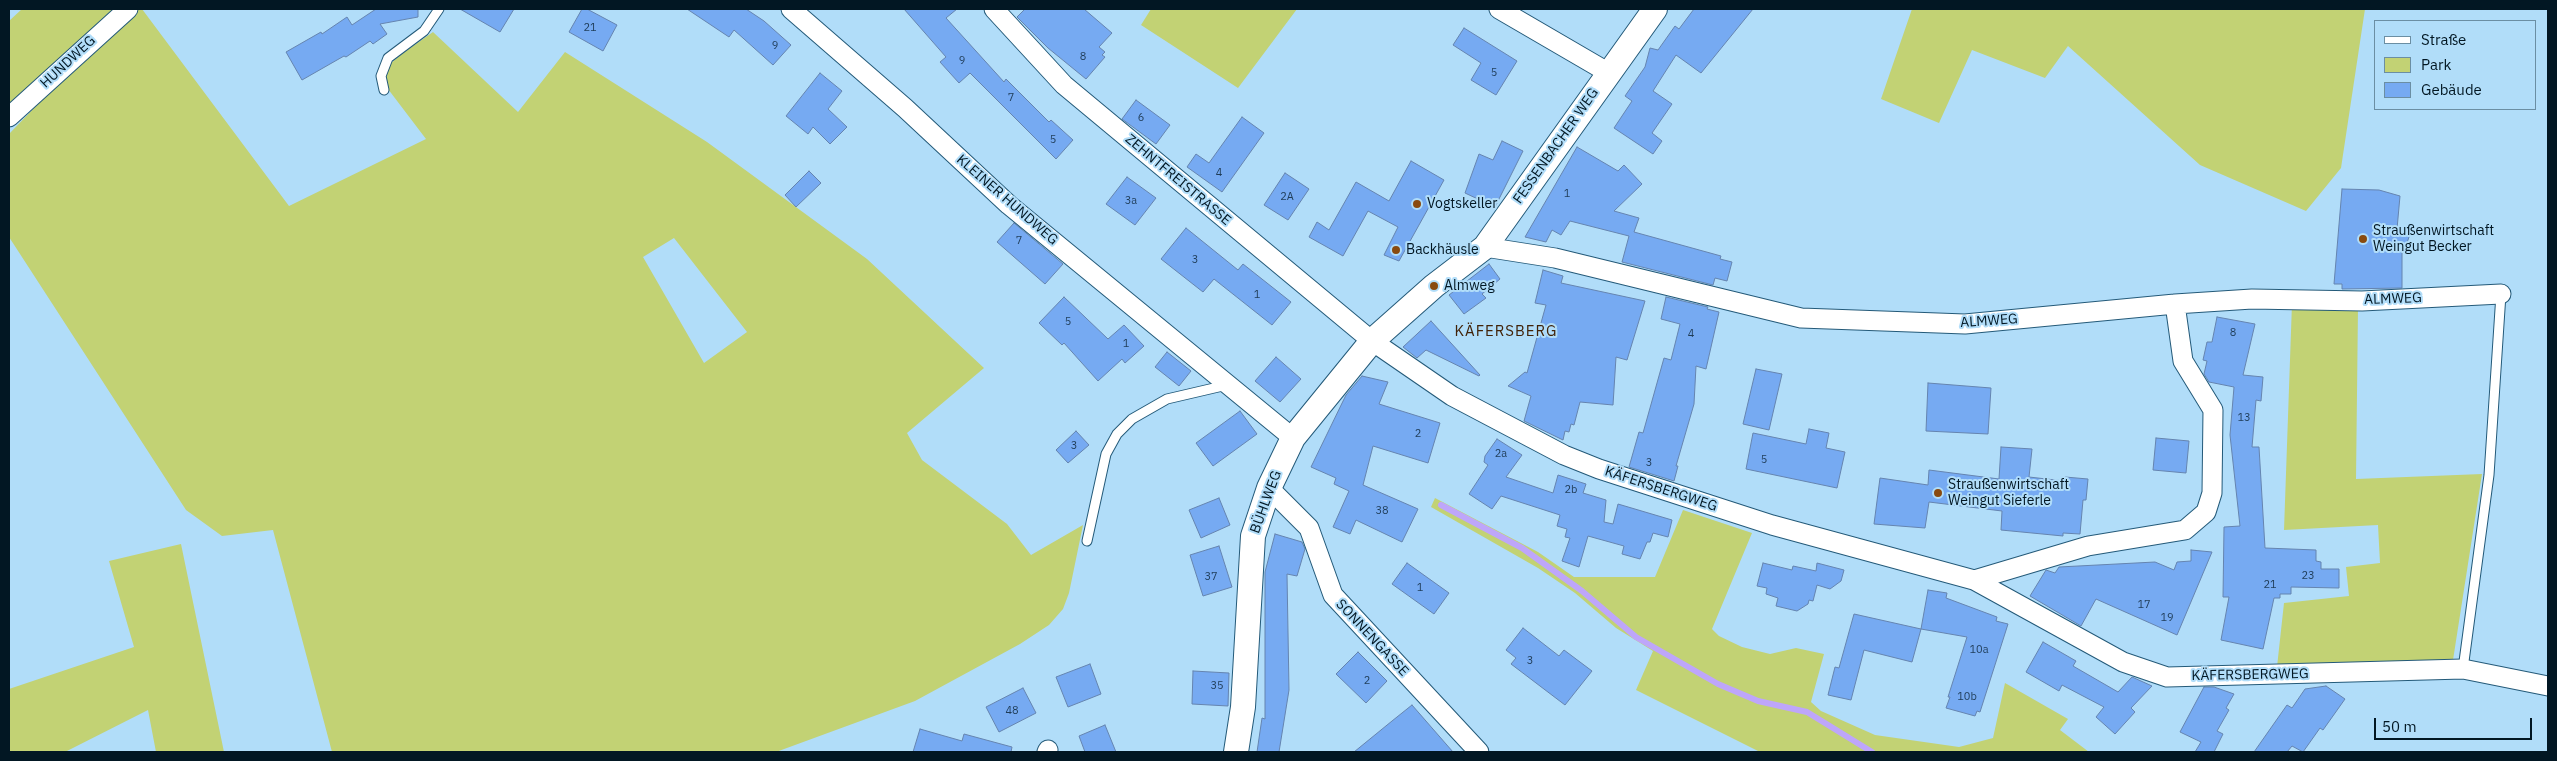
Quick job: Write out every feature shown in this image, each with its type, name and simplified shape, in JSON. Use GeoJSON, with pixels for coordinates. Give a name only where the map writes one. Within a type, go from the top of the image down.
{"type":"FeatureCollection","features":[{"type":"Feature","properties":{"kind":"street","name":"HUNDWEG"},"geometry":{"type":"LineString","coordinates":[[9,117],[128,9]]}},
{"type":"Feature","properties":{"kind":"street","name":"KLEINER HUNDWEG"},"geometry":{"type":"LineString","coordinates":[[791,9],[905,108],[1009,205],[1293,438]]}},
{"type":"Feature","properties":{"kind":"street","name":"ZEHNTFREISTRASSE"},"geometry":{"type":"LineString","coordinates":[[994,9],[1064,85],[1372,341]]}},
{"type":"Feature","properties":{"kind":"street","name":"FESSENBACHER WEG"},"geometry":{"type":"LineString","coordinates":[[1499,9],[1609,73]]}},
{"type":"Feature","properties":{"kind":"street","name":"FESSENBACHER WEG"},"geometry":{"type":"LineString","coordinates":[[1372,341],[1434,286],[1485,247],[1655,9]]}},
{"type":"Feature","properties":{"kind":"street","name":"ALMWEG"},"geometry":{"type":"LineString","coordinates":[[1485,247],[1555,258],[1801,318],[1965,324],[2175,304],[2261,298],[2362,301],[2500,294]]}},
{"type":"Feature","properties":{"kind":"street"},"geometry":{"type":"LineString","coordinates":[[1974,580],[2088,546],[2185,530],[2206,512],[2212,493],[2213,410],[2183,360],[2175,304]]}},
{"type":"Feature","properties":{"kind":"street","name":"BÜHLWEG"},"geometry":{"type":"LineString","coordinates":[[1236,752],[1243,707],[1253,536],[1269,488],[1293,438],[1372,341]]}},
{"type":"Feature","properties":{"kind":"street","name":"KÄFERSBERGWEG"},"geometry":{"type":"LineString","coordinates":[[1372,341],[1452,396],[1564,455],[1599,469],[1772,524],[1974,580],[2124,662],[2167,676],[2463,669],[2548,686]]}},
{"type":"Feature","properties":{"kind":"street","name":"SONNENGASSE"},"geometry":{"type":"LineString","coordinates":[[1269,488],[1309,528],[1333,595],[1479,752]]}},
{"type":"Feature","properties":{"kind":"lane"},"geometry":{"type":"LineString","coordinates":[[384,90],[381,76],[388,58],[424,31],[439,9]]}},
{"type":"Feature","properties":{"kind":"lane"},"geometry":{"type":"LineString","coordinates":[[2463,669],[2489,475],[2500,294]]}},
{"type":"Feature","properties":{"kind":"lane"},"geometry":{"type":"LineString","coordinates":[[1087,541],[1106,454],[1117,434],[1132,420],[1167,399],[1229,385]]}},
{"type":"Feature","properties":{"kind":"green space"},"geometry":{"type":"Polygon","coordinates":[[[22,9],[120,9],[9,111],[9,21],[22,9]]]}},
{"type":"Feature","properties":{"kind":"green space"},"geometry":{"type":"Polygon","coordinates":[[[136,9],[142,9],[289,206],[426,139],[388,89],[385,72],[391,63],[403,53],[433,32],[518,112],[565,52],[707,142],[867,259],[984,368],[907,433],[922,460],[1007,524],[1031,555],[1083,525],[1069,593],[1063,609],[1049,625],[1020,644],[915,701],[776,752],[332,752],[273,530],[222,536],[186,510],[9,237],[9,134],[90,50],[136,9]],[[674,238],[643,257],[704,363],[747,332],[674,238]]]}},
{"type":"Feature","properties":{"kind":"green space"},"geometry":{"type":"Polygon","coordinates":[[[1151,9],[1297,9],[1238,88],[1141,25],[1151,9]]]}},
{"type":"Feature","properties":{"kind":"green space"},"geometry":{"type":"Polygon","coordinates":[[[1912,9],[2365,9],[2341,168],[2306,211],[2200,165],[2068,46],[2045,78],[1972,50],[1939,123],[1881,99],[1912,9]]]}},
{"type":"Feature","properties":{"kind":"green space"},"geometry":{"type":"Polygon","coordinates":[[[2292,303],[2358,308],[2356,479],[2482,474],[2453,660],[2277,667],[2284,603],[2349,596],[2346,567],[2380,563],[2378,525],[2284,530],[2292,303]]]}},
{"type":"Feature","properties":{"kind":"green space"},"geometry":{"type":"Polygon","coordinates":[[[1435,498],[1538,552],[1574,577],[1655,577],[1683,510],[1752,533],[1712,629],[1719,636],[1742,647],[1770,654],[1796,648],[1824,654],[1811,702],[1821,711],[1875,735],[1959,747],[1993,738],[2005,683],[2068,719],[2060,730],[2089,752],[1760,752],[1636,690],[1653,651],[1616,628],[1575,593],[1538,568],[1431,507],[1435,498]]]}},
{"type":"Feature","properties":{"kind":"green space"},"geometry":{"type":"Polygon","coordinates":[[[181,544],[224,752],[156,752],[148,710],[65,752],[9,752],[9,689],[134,647],[109,561],[181,544]]]}},
{"type":"Feature","properties":{"kind":"building"},"geometry":{"type":"Polygon","coordinates":[[[376,9],[418,9],[418,17],[380,24],[387,34],[373,44],[370,41],[346,57],[344,56],[302,80],[286,52],[321,32],[322,34],[347,17],[352,25],[376,9]]]}},
{"type":"Feature","properties":{"kind":"building"},"geometry":{"type":"Polygon","coordinates":[[[460,9],[514,9],[500,32],[460,9]]]}},
{"type":"Feature","properties":{"kind":"building"},"geometry":{"type":"Polygon","coordinates":[[[582,9],[587,9],[617,25],[603,51],[569,32],[582,9]]]}},
{"type":"Feature","properties":{"kind":"building"},"geometry":{"type":"Polygon","coordinates":[[[687,9],[746,9],[764,21],[791,45],[773,65],[734,30],[729,37],[687,9]]]}},
{"type":"Feature","properties":{"kind":"building"},"geometry":{"type":"Polygon","coordinates":[[[904,9],[957,9],[946,18],[1004,82],[1006,79],[1049,122],[1051,120],[1073,140],[1056,159],[970,73],[959,83],[940,62],[946,57],[904,9]]]}},
{"type":"Feature","properties":{"kind":"building"},"geometry":{"type":"Polygon","coordinates":[[[1025,9],[1084,9],[1112,33],[1099,47],[1105,52],[1102,55],[1105,57],[1086,79],[1048,48],[1017,17],[1025,9]]]}},
{"type":"Feature","properties":{"kind":"building"},"geometry":{"type":"Polygon","coordinates":[[[1694,9],[1753,9],[1701,73],[1676,55],[1653,91],[1672,104],[1652,133],[1662,141],[1653,154],[1614,128],[1632,101],[1625,96],[1645,67],[1650,48],[1658,50],[1675,26],[1679,29],[1694,9]]]}},
{"type":"Feature","properties":{"kind":"building"},"geometry":{"type":"Polygon","coordinates":[[[1464,28],[1517,61],[1496,95],[1471,80],[1481,63],[1453,45],[1464,28]]]}},
{"type":"Feature","properties":{"kind":"building"},"geometry":{"type":"Polygon","coordinates":[[[820,73],[842,91],[828,109],[847,127],[830,144],[813,127],[808,134],[786,116],[820,73]]]}},
{"type":"Feature","properties":{"kind":"building"},"geometry":{"type":"Polygon","coordinates":[[[1136,100],[1170,125],[1156,144],[1122,119],[1136,100]]]}},
{"type":"Feature","properties":{"kind":"building"},"geometry":{"type":"Polygon","coordinates":[[[1242,117],[1264,133],[1222,192],[1187,167],[1196,154],[1209,163],[1242,117]]]}},
{"type":"Feature","properties":{"kind":"building"},"geometry":{"type":"Polygon","coordinates":[[[1502,141],[1523,151],[1495,207],[1465,193],[1479,154],[1493,160],[1502,141]]]}},
{"type":"Feature","properties":{"kind":"building"},"geometry":{"type":"Polygon","coordinates":[[[1577,147],[1618,171],[1624,165],[1642,184],[1614,211],[1639,218],[1634,232],[1721,256],[1720,259],[1732,262],[1727,281],[1715,278],[1713,285],[1622,262],[1629,236],[1570,221],[1561,235],[1552,230],[1546,242],[1525,237],[1577,147]]]}},
{"type":"Feature","properties":{"kind":"building"},"geometry":{"type":"Polygon","coordinates":[[[1411,161],[1444,180],[1399,261],[1384,255],[1398,227],[1368,211],[1343,256],[1309,237],[1317,222],[1329,230],[1356,182],[1389,201],[1411,161]]]}},
{"type":"Feature","properties":{"kind":"building"},"geometry":{"type":"Polygon","coordinates":[[[809,171],[821,183],[796,207],[785,195],[809,171]]]}},
{"type":"Feature","properties":{"kind":"building"},"geometry":{"type":"Polygon","coordinates":[[[1285,173],[1309,189],[1288,220],[1264,205],[1285,173]]]}},
{"type":"Feature","properties":{"kind":"building"},"geometry":{"type":"Polygon","coordinates":[[[1127,177],[1156,198],[1135,225],[1106,204],[1127,177]]]}},
{"type":"Feature","properties":{"kind":"building"},"geometry":{"type":"Polygon","coordinates":[[[2342,189],[2379,190],[2400,196],[2397,229],[2410,234],[2404,252],[2402,251],[2402,288],[2342,289],[2342,284],[2334,284],[2342,189]]]}},
{"type":"Feature","properties":{"kind":"building"},"geometry":{"type":"Polygon","coordinates":[[[1014,223],[1063,264],[1045,284],[997,242],[1014,223]]]}},
{"type":"Feature","properties":{"kind":"building"},"geometry":{"type":"Polygon","coordinates":[[[1186,228],[1238,270],[1243,264],[1291,302],[1272,325],[1214,279],[1203,292],[1161,259],[1186,228]]]}},
{"type":"Feature","properties":{"kind":"building"},"geometry":{"type":"Polygon","coordinates":[[[1489,264],[1500,279],[1482,294],[1486,298],[1464,314],[1449,295],[1489,264]]]}},
{"type":"Feature","properties":{"kind":"building"},"geometry":{"type":"Polygon","coordinates":[[[1543,270],[1563,276],[1561,283],[1645,301],[1627,360],[1616,357],[1613,405],[1580,402],[1574,425],[1571,424],[1569,432],[1565,431],[1563,440],[1524,421],[1531,396],[1508,386],[1525,372],[1527,373],[1546,305],[1535,303],[1543,270]]]}},
{"type":"Feature","properties":{"kind":"building"},"geometry":{"type":"Polygon","coordinates":[[[1064,297],[1108,339],[1124,325],[1144,346],[1125,363],[1122,359],[1098,381],[1064,343],[1062,345],[1039,323],[1064,297]]]}},
{"type":"Feature","properties":{"kind":"building"},"geometry":{"type":"Polygon","coordinates":[[[1666,297],[1708,307],[1707,309],[1719,312],[1706,369],[1696,366],[1694,404],[1676,466],[1678,466],[1674,481],[1629,467],[1639,432],[1643,433],[1664,358],[1671,360],[1680,324],[1661,319],[1666,297]]]}},
{"type":"Feature","properties":{"kind":"building"},"geometry":{"type":"Polygon","coordinates":[[[2217,317],[2255,324],[2243,375],[2263,377],[2261,401],[2256,400],[2252,447],[2259,447],[2265,548],[2316,550],[2316,561],[2321,562],[2321,569],[2339,569],[2339,588],[2291,587],[2291,594],[2280,594],[2280,598],[2274,598],[2263,649],[2221,640],[2229,597],[2223,597],[2224,527],[2240,526],[2230,435],[2234,387],[2209,382],[2204,374],[2207,361],[2203,360],[2207,342],[2212,342],[2217,317]]]}},
{"type":"Feature","properties":{"kind":"building"},"geometry":{"type":"Polygon","coordinates":[[[1431,321],[1479,376],[1426,350],[1417,358],[1403,347],[1431,321]]]}},
{"type":"Feature","properties":{"kind":"building"},"geometry":{"type":"Polygon","coordinates":[[[1167,352],[1191,371],[1179,386],[1155,367],[1167,352]]]}},
{"type":"Feature","properties":{"kind":"building"},"geometry":{"type":"Polygon","coordinates":[[[1276,357],[1301,379],[1280,402],[1255,381],[1276,357]]]}},
{"type":"Feature","properties":{"kind":"building"},"geometry":{"type":"Polygon","coordinates":[[[1756,369],[1782,374],[1769,430],[1743,424],[1756,369]]]}},
{"type":"Feature","properties":{"kind":"building"},"geometry":{"type":"Polygon","coordinates":[[[1362,376],[1388,382],[1379,404],[1440,423],[1428,463],[1373,446],[1363,485],[1418,509],[1402,542],[1356,520],[1350,534],[1333,527],[1349,491],[1334,484],[1336,478],[1311,467],[1346,395],[1362,376]]]}},
{"type":"Feature","properties":{"kind":"building"},"geometry":{"type":"Polygon","coordinates":[[[1928,383],[1991,388],[1988,434],[1926,431],[1928,383]]]}},
{"type":"Feature","properties":{"kind":"building"},"geometry":{"type":"Polygon","coordinates":[[[1240,411],[1257,434],[1213,466],[1196,443],[1240,411]]]}},
{"type":"Feature","properties":{"kind":"building"},"geometry":{"type":"Polygon","coordinates":[[[1809,429],[1829,433],[1826,448],[1845,452],[1837,488],[1746,469],[1753,433],[1806,444],[1809,429]]]}},
{"type":"Feature","properties":{"kind":"building"},"geometry":{"type":"Polygon","coordinates":[[[1076,431],[1089,445],[1068,463],[1056,450],[1076,431]]]}},
{"type":"Feature","properties":{"kind":"building"},"geometry":{"type":"Polygon","coordinates":[[[2156,438],[2189,441],[2186,473],[2153,470],[2156,438]]]}},
{"type":"Feature","properties":{"kind":"building"},"geometry":{"type":"Polygon","coordinates":[[[1497,439],[1522,455],[1506,477],[1553,493],[1558,475],[1586,484],[1583,493],[1606,500],[1604,522],[1613,524],[1618,504],[1672,520],[1668,537],[1653,533],[1640,559],[1622,554],[1624,546],[1588,536],[1579,567],[1562,561],[1570,538],[1565,537],[1567,529],[1557,526],[1560,515],[1501,496],[1492,509],[1469,494],[1488,465],[1484,462],[1485,456],[1497,439]]]}},
{"type":"Feature","properties":{"kind":"building"},"geometry":{"type":"Polygon","coordinates":[[[2001,447],[2032,449],[2029,477],[2064,481],[2065,477],[2088,479],[2086,500],[2083,500],[2080,534],[2063,533],[2063,536],[2001,530],[2002,511],[1929,502],[1925,528],[1874,524],[1880,478],[1928,485],[1929,470],[1999,479],[2001,447]]]}},
{"type":"Feature","properties":{"kind":"building"},"geometry":{"type":"Polygon","coordinates":[[[1219,498],[1230,525],[1201,538],[1189,510],[1219,498]]]}},
{"type":"Feature","properties":{"kind":"building"},"geometry":{"type":"Polygon","coordinates":[[[1275,534],[1302,542],[1305,549],[1297,576],[1287,574],[1289,690],[1279,752],[1257,752],[1262,718],[1265,719],[1265,572],[1275,534]]]}},
{"type":"Feature","properties":{"kind":"building"},"geometry":{"type":"Polygon","coordinates":[[[1219,546],[1232,587],[1203,596],[1190,555],[1219,546]]]}},
{"type":"Feature","properties":{"kind":"building"},"geometry":{"type":"Polygon","coordinates":[[[2191,550],[2212,552],[2177,635],[2096,599],[2081,626],[2030,596],[2046,570],[2055,573],[2059,567],[2155,562],[2174,570],[2177,562],[2191,561],[2191,550]]]}},
{"type":"Feature","properties":{"kind":"building"},"geometry":{"type":"Polygon","coordinates":[[[1407,563],[1449,593],[1434,614],[1392,584],[1407,563]]]}},
{"type":"Feature","properties":{"kind":"building"},"geometry":{"type":"Polygon","coordinates":[[[1763,563],[1792,570],[1793,566],[1816,571],[1817,563],[1844,570],[1841,581],[1830,589],[1817,585],[1813,601],[1809,600],[1808,604],[1797,611],[1776,606],[1778,598],[1766,594],[1767,588],[1757,586],[1763,563]]]}},
{"type":"Feature","properties":{"kind":"building"},"geometry":{"type":"Polygon","coordinates":[[[1928,590],[1947,593],[1946,598],[1997,617],[1996,621],[2008,624],[1980,712],[1977,711],[1975,716],[1946,708],[1967,637],[1921,629],[1928,590]]]}},
{"type":"Feature","properties":{"kind":"building"},"geometry":{"type":"Polygon","coordinates":[[[1854,614],[1921,629],[1912,662],[1864,650],[1851,700],[1828,695],[1835,667],[1839,668],[1854,614]]]}},
{"type":"Feature","properties":{"kind":"building"},"geometry":{"type":"Polygon","coordinates":[[[1523,628],[1559,656],[1564,650],[1592,671],[1565,705],[1511,664],[1516,658],[1506,650],[1523,628]]]}},
{"type":"Feature","properties":{"kind":"building"},"geometry":{"type":"Polygon","coordinates":[[[2043,642],[2076,661],[2073,666],[2118,692],[2132,677],[2152,686],[2131,708],[2135,712],[2115,734],[2096,717],[2104,707],[2062,685],[2059,691],[2026,672],[2043,642]]]}},
{"type":"Feature","properties":{"kind":"building"},"geometry":{"type":"Polygon","coordinates":[[[1358,652],[1387,681],[1366,703],[1336,674],[1358,652]]]}},
{"type":"Feature","properties":{"kind":"building"},"geometry":{"type":"Polygon","coordinates":[[[1090,664],[1101,694],[1068,707],[1056,677],[1090,664]]]}},
{"type":"Feature","properties":{"kind":"building"},"geometry":{"type":"Polygon","coordinates":[[[1193,671],[1229,673],[1228,706],[1192,704],[1193,671]]]}},
{"type":"Feature","properties":{"kind":"building"},"geometry":{"type":"Polygon","coordinates":[[[2326,686],[2345,699],[2323,730],[2320,728],[2303,752],[2292,746],[2287,752],[2254,752],[2287,705],[2292,708],[2305,689],[2326,686]]]}},
{"type":"Feature","properties":{"kind":"building"},"geometry":{"type":"Polygon","coordinates":[[[2204,687],[2214,687],[2234,694],[2226,708],[2229,710],[2217,731],[2223,734],[2214,752],[2195,752],[2201,742],[2180,732],[2204,687]]]}},
{"type":"Feature","properties":{"kind":"building"},"geometry":{"type":"Polygon","coordinates":[[[1023,688],[1036,713],[999,732],[986,707],[1023,688]]]}},
{"type":"Feature","properties":{"kind":"building"},"geometry":{"type":"Polygon","coordinates":[[[1412,705],[1453,752],[1354,752],[1392,721],[1412,705]]]}},
{"type":"Feature","properties":{"kind":"building"},"geometry":{"type":"Polygon","coordinates":[[[1105,725],[1116,752],[1085,752],[1079,736],[1105,725]]]}},
{"type":"Feature","properties":{"kind":"building"},"geometry":{"type":"Polygon","coordinates":[[[920,729],[962,741],[964,734],[1012,747],[1011,752],[913,752],[920,729]]]}},
{"type":"Feature","properties":{"kind":"waterway"},"geometry":{"type":"LineString","coordinates":[[1441,505],[1522,548],[1582,591],[1636,637],[1718,684],[1758,701],[1807,712],[1872,752]]}},
{"type":"Feature","properties":{"kind":"place","name":"Vogtskeller"},"geometry":{"type":"Point","coordinates":[1417,204]}},
{"type":"Feature","properties":{"kind":"place","name":"Straußenwirtschaft Weingut Becker"},"geometry":{"type":"Point","coordinates":[2363,239]}},
{"type":"Feature","properties":{"kind":"place","name":"Backhäusle"},"geometry":{"type":"Point","coordinates":[1396,250]}},
{"type":"Feature","properties":{"kind":"place","name":"Almweg"},"geometry":{"type":"Point","coordinates":[1434,286]}},
{"type":"Feature","properties":{"kind":"place","name":"Straußenwirtschaft Weingut Sieferle"},"geometry":{"type":"Point","coordinates":[1938,493]}},
{"type":"Feature","properties":{"kind":"district","name":"KÄFERSBERG"},"geometry":{"type":"Point","coordinates":[1506,332]}}]}
